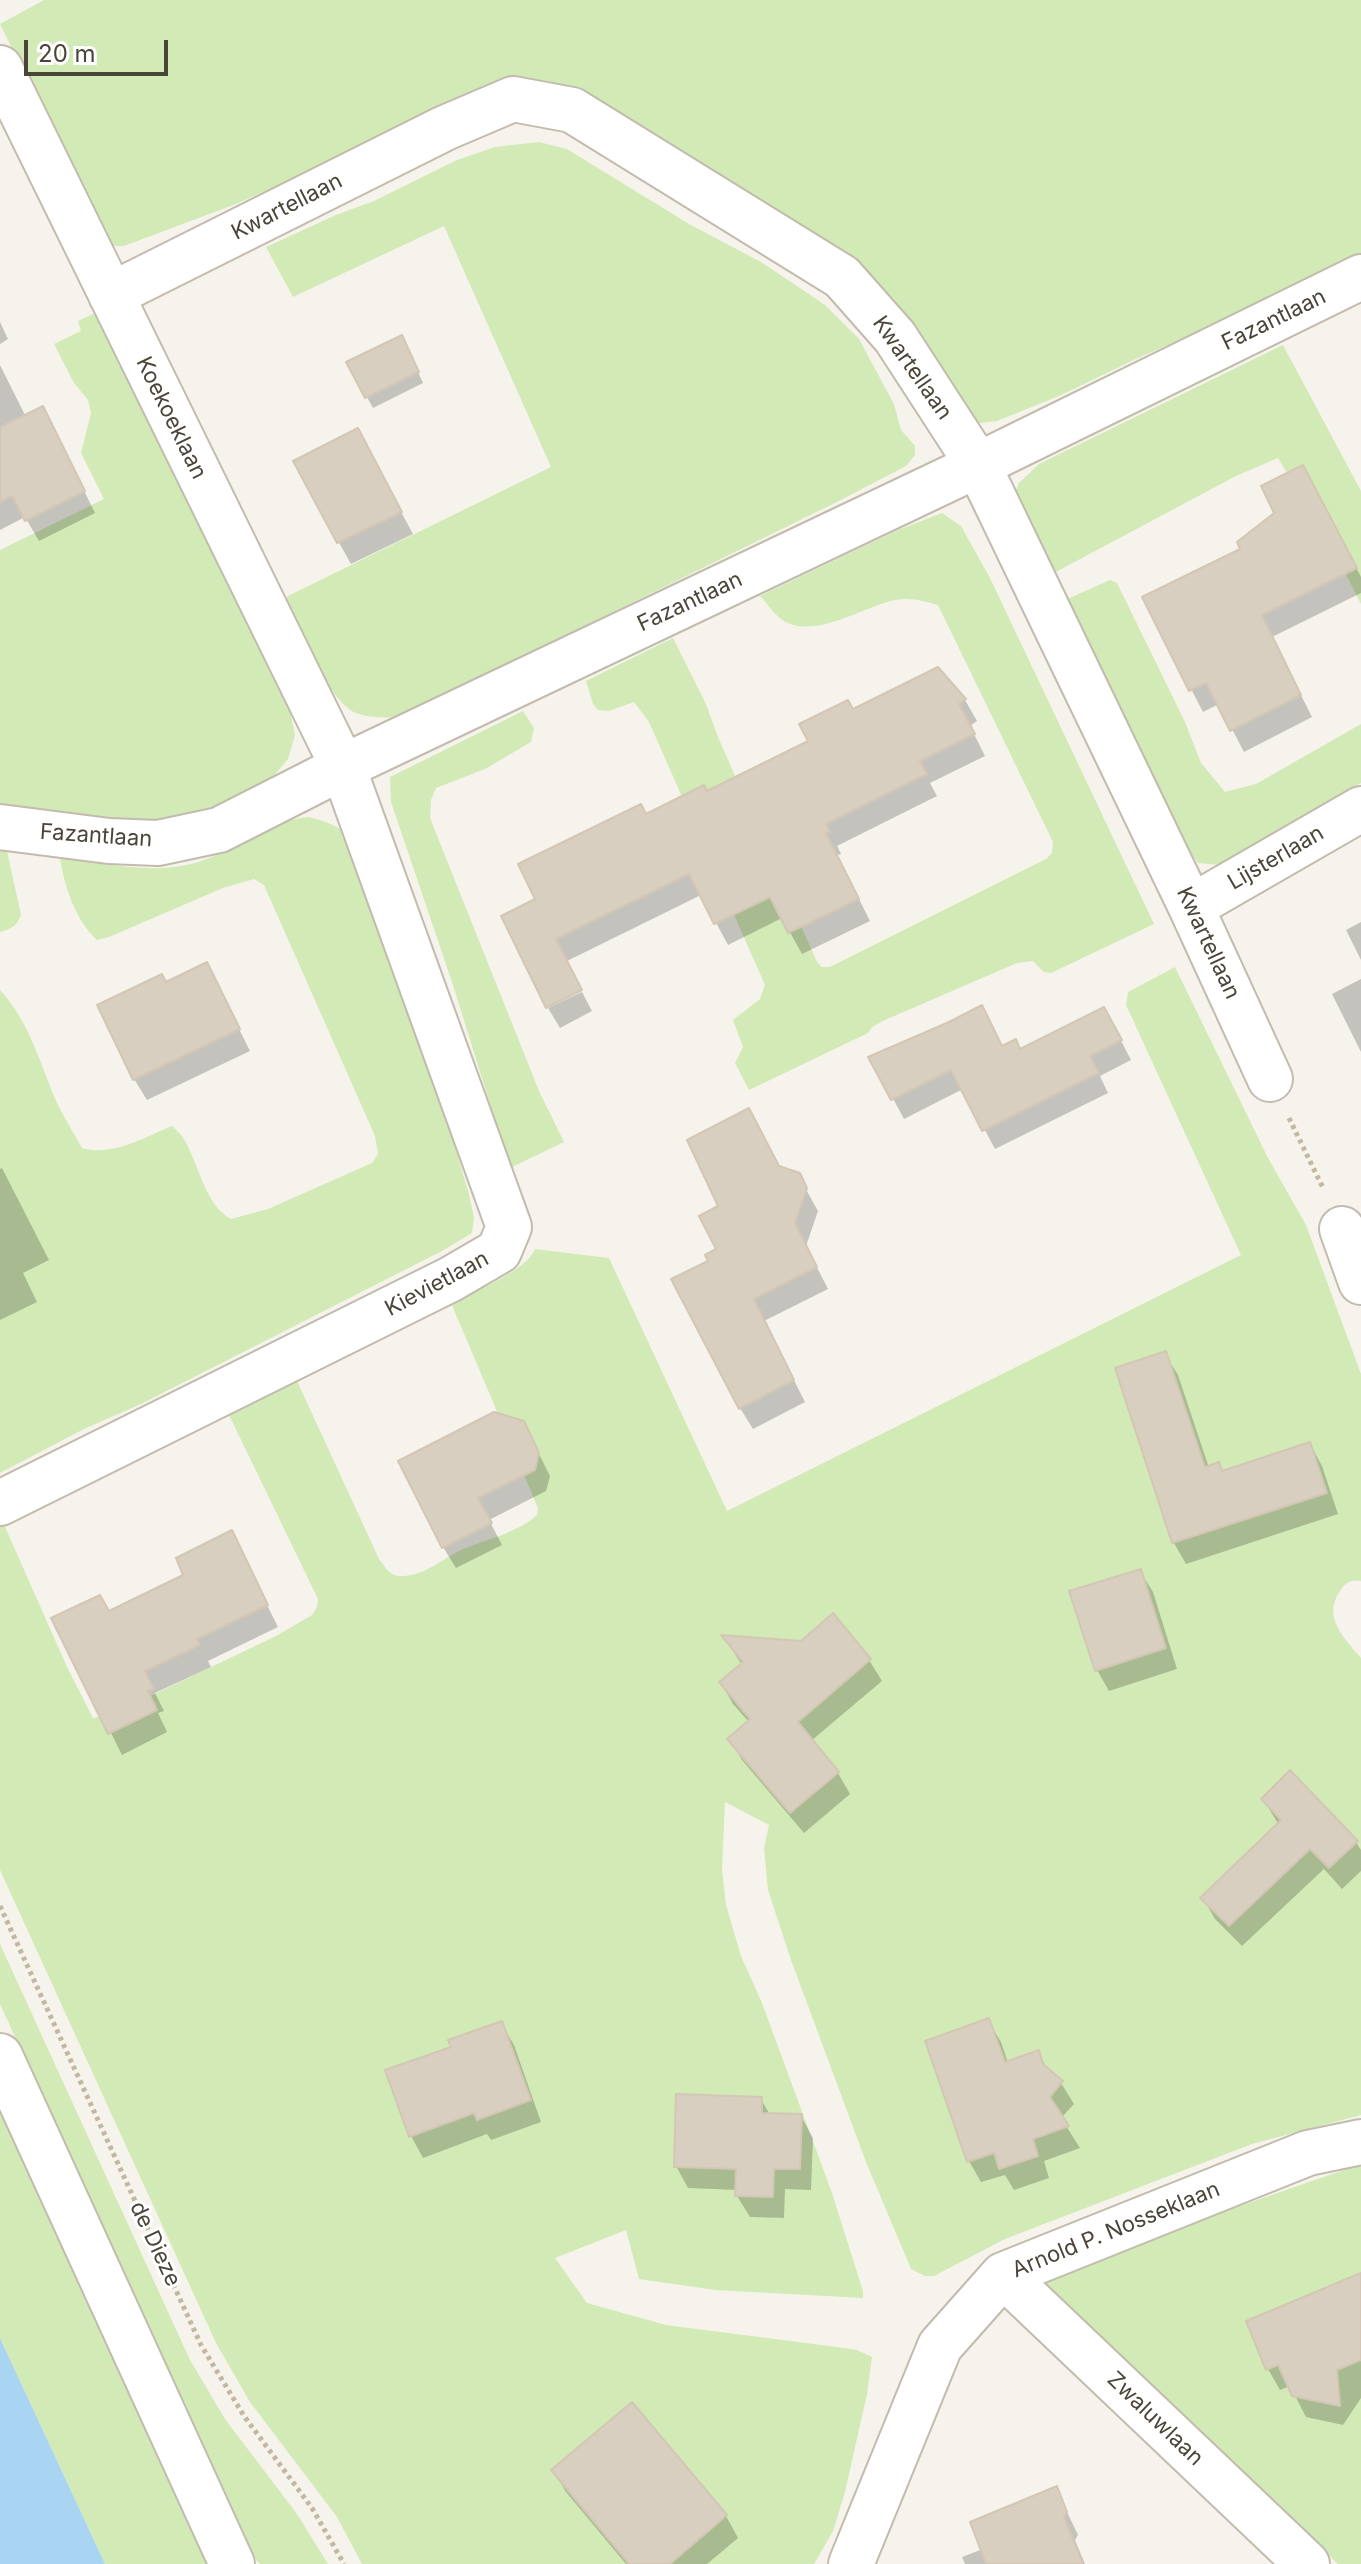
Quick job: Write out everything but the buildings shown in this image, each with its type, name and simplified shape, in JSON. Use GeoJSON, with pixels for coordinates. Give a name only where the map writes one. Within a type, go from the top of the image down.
{"type":"FeatureCollection","features":[{"type":"Feature","properties":{"kind":"street","name":"Koekoeklaan"},"geometry":{"type":"LineString","coordinates":[[0,68],[343,767]]}},
{"type":"Feature","properties":{"kind":"street","name":"Kwartellaan"},"geometry":{"type":"LineString","coordinates":[[111,295],[445,128],[513,99],[572,110],[842,277],[895,337],[978,465],[1191,907],[1270,1079]]}},
{"type":"Feature","properties":{"kind":"street","name":"Fazantlaan"},"geometry":{"type":"LineString","coordinates":[[0,827],[109,841],[158,843],[219,830],[343,767],[978,465],[1361,277]]}},
{"type":"Feature","properties":{"kind":"street","name":"Kievietlaan"},"geometry":{"type":"LineString","coordinates":[[0,1503],[451,1279],[499,1251],[509,1227],[343,767]]}},
{"type":"Feature","properties":{"kind":"street","name":"Lijsterlaan"},"geometry":{"type":"LineString","coordinates":[[1191,907],[1361,809]]}},
{"type":"Feature","properties":{"kind":"street"},"geometry":{"type":"LineString","coordinates":[[1342,1229],[1361,1282]]}},
{"type":"Feature","properties":{"kind":"street"},"geometry":{"type":"LineString","coordinates":[[0,2056],[232,2564]]}},
{"type":"Feature","properties":{"kind":"street","name":"Arnold P. Nosseklaan"},"geometry":{"type":"LineString","coordinates":[[851,2564],[940,2346],[1003,2275],[1308,2153],[1361,2142]]}},
{"type":"Feature","properties":{"kind":"street","name":"Zwaluwlaan"},"geometry":{"type":"LineString","coordinates":[[1003,2275],[1307,2564]]}},
{"type":"Feature","properties":{"kind":"path"},"geometry":{"type":"LineString","coordinates":[[1270,1079],[1342,1229]]}},
{"type":"Feature","properties":{"kind":"path","name":"de Dieze"},"geometry":{"type":"LineString","coordinates":[[0,1906],[201,2345],[244,2416],[312,2508],[344,2564]]}},
{"type":"Feature","properties":{"kind":"green space"},"geometry":{"type":"Polygon","coordinates":[[[44,0],[1361,0],[1361,254],[1265,303],[1059,396],[997,421],[972,424],[954,410],[895,300],[853,264],[556,90],[313,170],[236,204],[124,246],[112,246],[106,241],[0,24],[44,0]]]}},
{"type":"Feature","properties":{"kind":"green space"},"geometry":{"type":"Polygon","coordinates":[[[539,142],[567,149],[689,224],[761,262],[825,305],[859,339],[894,404],[901,430],[915,446],[915,455],[906,466],[839,501],[399,717],[361,715],[345,706],[325,679],[286,597],[551,467],[444,226],[293,297],[266,247],[374,201],[457,160],[495,147],[539,142]]]}},
{"type":"Feature","properties":{"kind":"green space"},"geometry":{"type":"Polygon","coordinates":[[[95,313],[268,662],[290,711],[295,735],[288,759],[272,778],[228,806],[148,824],[0,809],[0,550],[104,499],[81,453],[91,413],[88,400],[74,383],[54,344],[81,331],[78,321],[95,313]]]}},
{"type":"Feature","properties":{"kind":"green space"},"geometry":{"type":"Polygon","coordinates":[[[1283,345],[1361,491],[1361,604],[1330,544],[1278,458],[1236,476],[1050,575],[1015,493],[1019,483],[1039,464],[1283,345]]]}},
{"type":"Feature","properties":{"kind":"green space"},"geometry":{"type":"Polygon","coordinates":[[[942,513],[961,526],[990,578],[1154,924],[1051,973],[1044,972],[1033,961],[1017,963],[885,1020],[868,1033],[749,1090],[735,1063],[743,1047],[733,1020],[760,999],[765,985],[649,722],[634,702],[609,711],[598,710],[586,681],[673,638],[706,704],[817,962],[822,967],[830,967],[1046,859],[1052,853],[1053,842],[938,605],[911,599],[895,600],[823,625],[808,627],[781,619],[760,596],[898,530],[942,513]]]}},
{"type":"Feature","properties":{"kind":"green space"},"geometry":{"type":"Polygon","coordinates":[[[1110,580],[1117,583],[1185,722],[1201,763],[1225,792],[1256,784],[1361,724],[1361,783],[1221,865],[1198,863],[1173,826],[1063,601],[1110,580]]]}},
{"type":"Feature","properties":{"kind":"green space"},"geometry":{"type":"Polygon","coordinates":[[[523,711],[534,728],[531,742],[485,769],[436,788],[431,800],[430,818],[539,1091],[564,1142],[510,1168],[391,802],[390,777],[523,711]]]}},
{"type":"Feature","properties":{"kind":"green space"},"geometry":{"type":"Polygon","coordinates":[[[308,817],[341,830],[361,852],[374,873],[469,1194],[474,1218],[472,1233],[442,1251],[0,1473],[0,990],[27,1030],[57,1103],[82,1148],[117,1148],[172,1126],[185,1141],[215,1204],[231,1219],[268,1209],[372,1163],[378,1154],[375,1136],[264,885],[254,879],[223,888],[97,940],[72,902],[60,858],[128,867],[179,866],[209,858],[279,824],[308,817]]]}},
{"type":"Feature","properties":{"kind":"green space"},"geometry":{"type":"Polygon","coordinates":[[[0,851],[7,851],[21,915],[18,922],[0,932],[0,851]]]}},
{"type":"Feature","properties":{"kind":"green space"},"geometry":{"type":"Polygon","coordinates":[[[1175,967],[1268,1158],[1306,1225],[1361,1374],[1361,1581],[1351,1581],[1344,1586],[1333,1610],[1337,1627],[1361,1658],[1361,2115],[1252,2144],[1005,2239],[934,2276],[925,2276],[911,2269],[866,2162],[791,1960],[768,1890],[764,1848],[769,1825],[725,1802],[722,1869],[726,1905],[741,1956],[762,2003],[832,2193],[863,2298],[715,2290],[639,2279],[626,2230],[555,2258],[587,2303],[666,2325],[857,2350],[872,2357],[867,2394],[833,2531],[814,2564],[362,2564],[337,2517],[250,2402],[216,2343],[0,1870],[0,1521],[93,1718],[113,1714],[276,1636],[312,1615],[317,1607],[318,1599],[229,1415],[297,1381],[379,1559],[392,1573],[403,1576],[418,1573],[459,1551],[520,1527],[537,1515],[538,1508],[451,1303],[510,1273],[535,1249],[609,1258],[727,1511],[1241,1255],[1126,1005],[1128,992],[1175,967]]]}},
{"type":"Feature","properties":{"kind":"green space"},"geometry":{"type":"Polygon","coordinates":[[[0,1944],[190,2360],[225,2419],[297,2514],[328,2564],[260,2564],[256,2560],[0,2004],[0,1944]]]}},
{"type":"Feature","properties":{"kind":"green space"},"geometry":{"type":"Polygon","coordinates":[[[0,2109],[208,2564],[105,2564],[0,2338],[0,2109]]]}},
{"type":"Feature","properties":{"kind":"green space"},"geometry":{"type":"Polygon","coordinates":[[[1361,2164],[1361,2564],[1338,2564],[1043,2283],[1062,2271],[1139,2241],[1361,2164]]]}},
{"type":"Feature","properties":{"kind":"water"},"geometry":{"type":"Polygon","coordinates":[[[0,2338],[105,2564],[0,2564],[0,2338]]]}}]}
